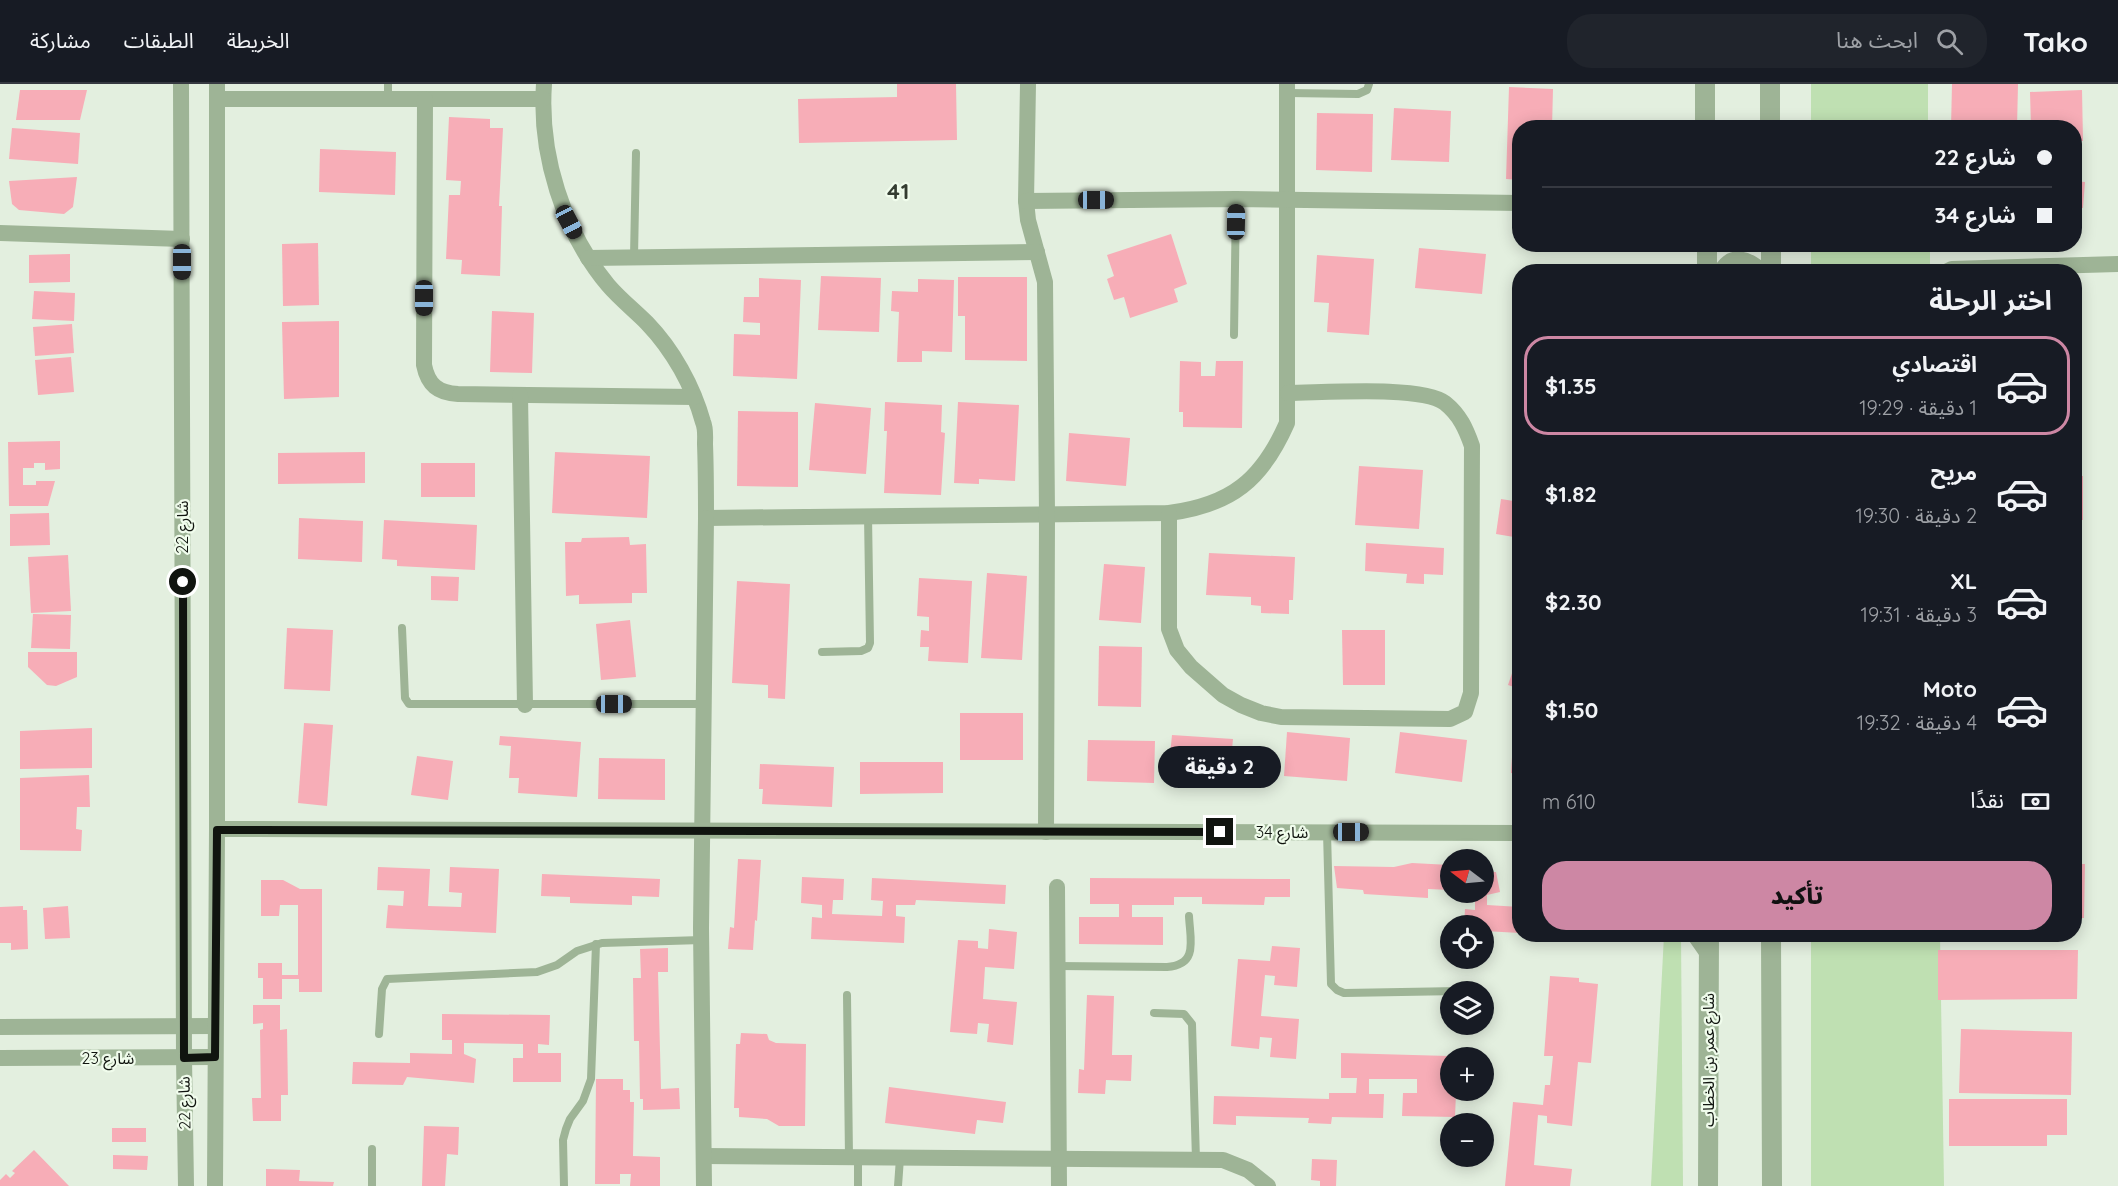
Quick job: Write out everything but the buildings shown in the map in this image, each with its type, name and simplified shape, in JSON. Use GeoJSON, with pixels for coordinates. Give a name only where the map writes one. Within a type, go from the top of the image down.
{"type":"FeatureCollection","features":[{"type":"Feature","properties":{"kind":"street","name":"شارع 22"},"geometry":{"type":"LineString","coordinates":[[182,84],[183,1026],[186,1186]]}},
{"type":"Feature","properties":{"kind":"street"},"geometry":{"type":"LineString","coordinates":[[1028,84],[1026,201],[1029,228],[1044,282],[1047,514],[1046,832]]}},
{"type":"Feature","properties":{"kind":"street"},"geometry":{"type":"LineString","coordinates":[[1705,84],[1705,120]]}},
{"type":"Feature","properties":{"kind":"street"},"geometry":{"type":"LineString","coordinates":[[1770,84],[1770,120]]}},
{"type":"Feature","properties":{"kind":"street"},"geometry":{"type":"LineString","coordinates":[[706,518],[1169,513],[1194,510],[1218,501],[1241,488],[1260,471],[1276,448],[1287,423],[1287,89]]}},
{"type":"Feature","properties":{"kind":"street","name":"شارع 22"},"geometry":{"type":"LineString","coordinates":[[215,1186],[217,91]]}},
{"type":"Feature","properties":{"kind":"street"},"geometry":{"type":"LineString","coordinates":[[217,91],[388,92],[425,99],[544,92],[550,162],[569,222],[588,258],[613,291],[666,345],[694,397],[704,424],[706,518],[702,831],[704,1186]]}},
{"type":"Feature","properties":{"kind":"street"},"geometry":{"type":"LineString","coordinates":[[425,99],[424,365],[426,377],[433,387],[444,393],[694,397]]}},
{"type":"Feature","properties":{"kind":"street"},"geometry":{"type":"LineString","coordinates":[[1026,201],[1236,199],[1512,203]]}},
{"type":"Feature","properties":{"kind":"street"},"geometry":{"type":"LineString","coordinates":[[0,234],[182,239]]}},
{"type":"Feature","properties":{"kind":"street"},"geometry":{"type":"LineString","coordinates":[[588,258],[1036,252]]}},
{"type":"Feature","properties":{"kind":"street"},"geometry":{"type":"LineString","coordinates":[[1730,264],[1737,260],[1748,264]]}},
{"type":"Feature","properties":{"kind":"street"},"geometry":{"type":"LineString","coordinates":[[2082,265],[2118,264]]}},
{"type":"Feature","properties":{"kind":"street"},"geometry":{"type":"LineString","coordinates":[[1169,513],[1169,629],[1177,650],[1191,667],[1223,695],[1261,713],[1281,717],[1450,719],[1465,712],[1472,693],[1472,446],[1463,421],[1444,402],[1418,394],[1288,393]]}},
{"type":"Feature","properties":{"kind":"street"},"geometry":{"type":"LineString","coordinates":[[520,395],[525,705]]}},
{"type":"Feature","properties":{"kind":"street","name":"شارع 34"},"geometry":{"type":"LineString","coordinates":[[217,830],[1512,833]]}},
{"type":"Feature","properties":{"kind":"street"},"geometry":{"type":"LineString","coordinates":[[1057,888],[1059,1186]]}},
{"type":"Feature","properties":{"kind":"street"},"geometry":{"type":"LineString","coordinates":[[1771,942],[1772,1186]]}},
{"type":"Feature","properties":{"kind":"street","name":"شارع عمر بن الخطاب"},"geometry":{"type":"LineString","coordinates":[[1708,944],[1708,1186]]}},
{"type":"Feature","properties":{"kind":"street","name":"شارع 23"},"geometry":{"type":"LineString","coordinates":[[0,1027],[215,1026]]}},
{"type":"Feature","properties":{"kind":"street","name":"شارع 23"},"geometry":{"type":"LineString","coordinates":[[0,1058],[215,1057]]}},
{"type":"Feature","properties":{"kind":"street"},"geometry":{"type":"LineString","coordinates":[[704,1156],[1223,1160],[1248,1170],[1268,1186]]}},
{"type":"Feature","properties":{"kind":"lane"},"geometry":{"type":"LineString","coordinates":[[1287,89],[1358,94],[1367,90],[1369,84]]}},
{"type":"Feature","properties":{"kind":"lane"},"geometry":{"type":"LineString","coordinates":[[634,257],[636,153]]}},
{"type":"Feature","properties":{"kind":"lane"},"geometry":{"type":"LineString","coordinates":[[1234,334],[1236,199]]}},
{"type":"Feature","properties":{"kind":"lane"},"geometry":{"type":"LineString","coordinates":[[822,652],[861,651],[868,648],[870,643],[868,515]]}},
{"type":"Feature","properties":{"kind":"lane"},"geometry":{"type":"LineString","coordinates":[[402,628],[405,698],[409,704],[704,704]]}},
{"type":"Feature","properties":{"kind":"lane"},"geometry":{"type":"LineString","coordinates":[[1327,832],[1332,984],[1344,993],[1440,991]]}},
{"type":"Feature","properties":{"kind":"lane"},"geometry":{"type":"LineString","coordinates":[[1058,966],[1167,967],[1181,964],[1186,961],[1191,950],[1189,916]]}},
{"type":"Feature","properties":{"kind":"lane"},"geometry":{"type":"LineString","coordinates":[[380,1034],[381,989],[387,979],[537,972],[548,969],[577,951],[596,944],[702,940]]}},
{"type":"Feature","properties":{"kind":"lane"},"geometry":{"type":"LineString","coordinates":[[564,1186],[563,1140],[570,1119],[584,1101],[591,1079],[596,944]]}},
{"type":"Feature","properties":{"kind":"lane"},"geometry":{"type":"LineString","coordinates":[[847,995],[853,1158],[858,1186]]}},
{"type":"Feature","properties":{"kind":"lane"},"geometry":{"type":"LineString","coordinates":[[1154,1013],[1184,1014],[1192,1024],[1196,1160]]}},
{"type":"Feature","properties":{"kind":"lane"},"geometry":{"type":"LineString","coordinates":[[372,1149],[372,1186]]}},
{"type":"Feature","properties":{"kind":"lane"},"geometry":{"type":"LineString","coordinates":[[898,1186],[900,1158]]}},
{"type":"Feature","properties":{"kind":"green space"},"geometry":{"type":"Polygon","coordinates":[[[1811,84],[1928,84],[1928,120],[1811,120],[1811,84]]]}},
{"type":"Feature","properties":{"kind":"green space"},"geometry":{"type":"Polygon","coordinates":[[[1811,252],[1930,252],[1930,264],[1811,264],[1811,252]]]}},
{"type":"Feature","properties":{"kind":"green space"},"geometry":{"type":"Polygon","coordinates":[[[1664,942],[1681,942],[1683,1186],[1651,1186],[1664,942]]]}},
{"type":"Feature","properties":{"kind":"green space"},"geometry":{"type":"Polygon","coordinates":[[[1811,942],[1940,942],[1944,1186],[1811,1186],[1811,942]]]}},
{"type":"Feature","properties":{"kind":"district","name":"41"},"geometry":{"type":"Point","coordinates":[899,191]}},
{"type":"Feature","properties":{"kind":"route"},"geometry":{"type":"LineString","coordinates":[[183,582],[184,1058],[215,1057],[217,830],[1220,832]]}}]}
